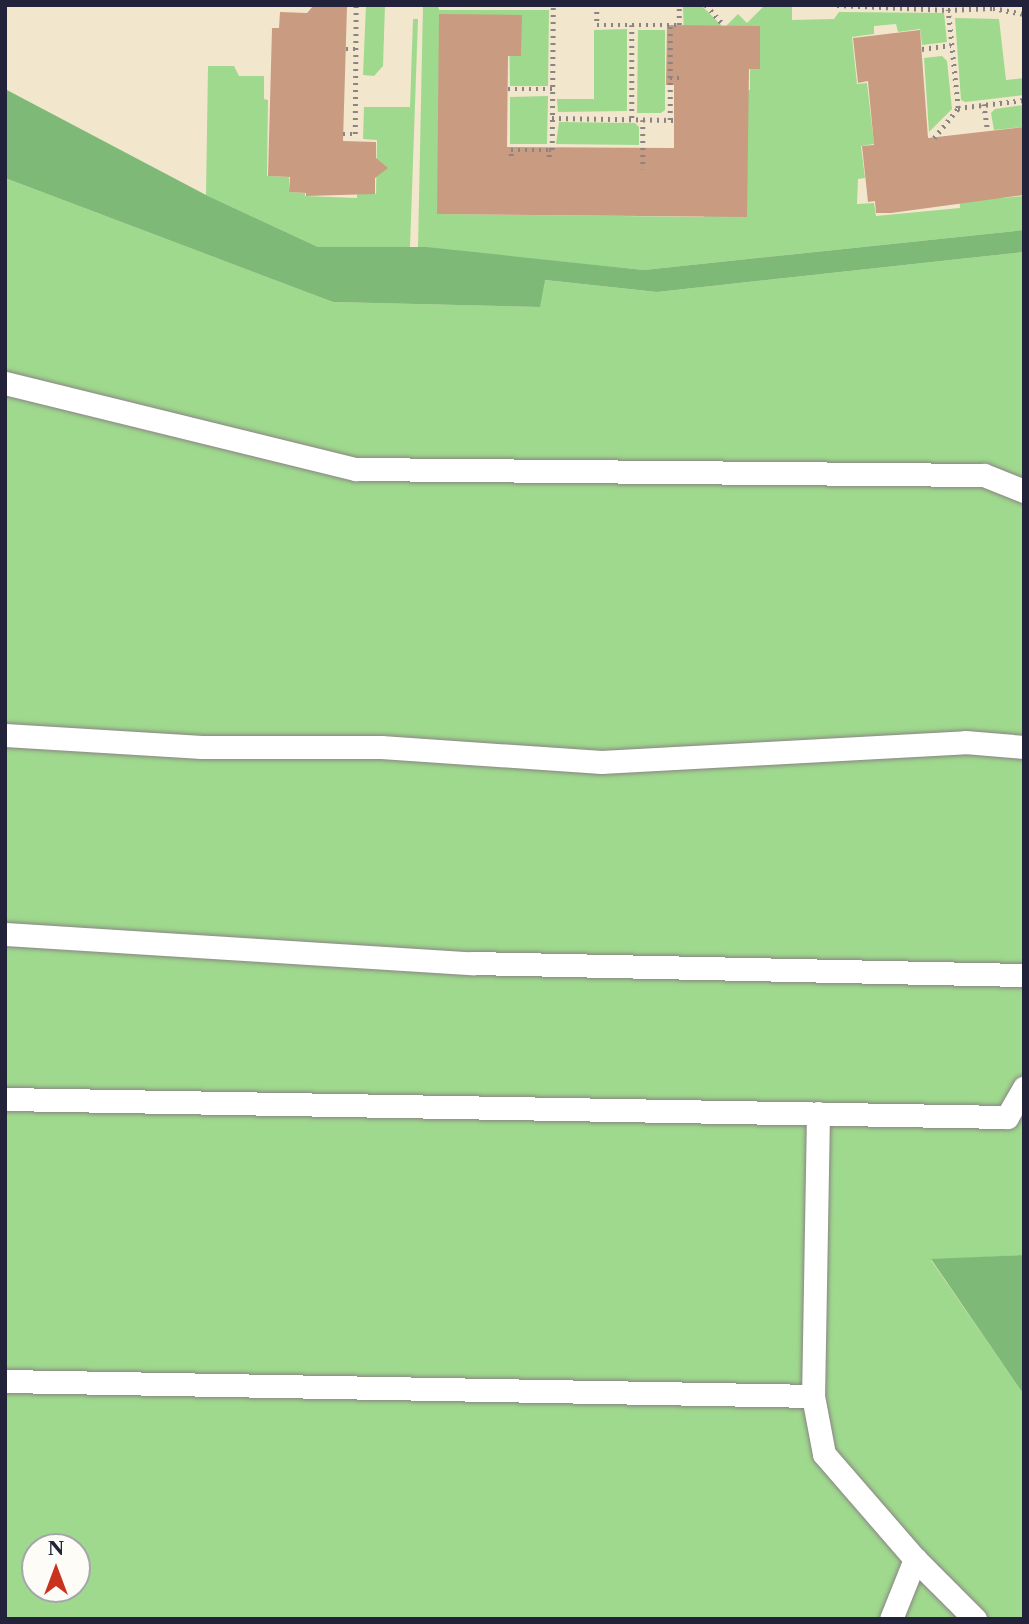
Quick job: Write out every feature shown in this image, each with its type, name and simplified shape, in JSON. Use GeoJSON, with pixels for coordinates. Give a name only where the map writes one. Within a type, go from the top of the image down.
{"type":"FeatureCollection","features":[{"type":"Feature","properties":{"kind":"lane"},"geometry":{"type":"LineString","coordinates":[[5,383],[356,469],[984,475],[1024,491]]}},
{"type":"Feature","properties":{"kind":"lane"},"geometry":{"type":"LineString","coordinates":[[5,735],[202,747],[381,747],[601,762],[965,742],[1024,747]]}},
{"type":"Feature","properties":{"kind":"lane"},"geometry":{"type":"LineString","coordinates":[[5,934],[158,941],[472,963],[1024,975]]}},
{"type":"Feature","properties":{"kind":"lane"},"geometry":{"type":"LineString","coordinates":[[5,1099],[1007,1117],[1024,1087]]}},
{"type":"Feature","properties":{"kind":"lane"},"geometry":{"type":"LineString","coordinates":[[818,1113],[813,1396],[824,1454],[915,1559],[975,1619]]}},
{"type":"Feature","properties":{"kind":"lane"},"geometry":{"type":"LineString","coordinates":[[5,1381],[813,1396]]}},
{"type":"Feature","properties":{"kind":"lane"},"geometry":{"type":"LineString","coordinates":[[891,1619],[915,1559]]}},
{"type":"Feature","properties":{"kind":"path"},"geometry":{"type":"LineString","coordinates":[[343,134],[355,134],[356,5]]}},
{"type":"Feature","properties":{"kind":"path"},"geometry":{"type":"LineString","coordinates":[[511,156],[511,150],[552,150],[552,5]]}},
{"type":"Feature","properties":{"kind":"path"},"geometry":{"type":"LineString","coordinates":[[597,5],[597,24],[632,25],[679,25],[679,5]]}},
{"type":"Feature","properties":{"kind":"path"},"geometry":{"type":"LineString","coordinates":[[706,5],[724,24]]}},
{"type":"Feature","properties":{"kind":"path"},"geometry":{"type":"LineString","coordinates":[[837,5],[948,10],[993,8],[1024,14]]}},
{"type":"Feature","properties":{"kind":"path"},"geometry":{"type":"LineString","coordinates":[[948,10],[958,108]]}},
{"type":"Feature","properties":{"kind":"path"},"geometry":{"type":"LineString","coordinates":[[632,25],[632,119]]}},
{"type":"Feature","properties":{"kind":"path"},"geometry":{"type":"LineString","coordinates":[[552,118],[672,120],[670,25]]}},
{"type":"Feature","properties":{"kind":"path"},"geometry":{"type":"LineString","coordinates":[[922,50],[951,45]]}},
{"type":"Feature","properties":{"kind":"path"},"geometry":{"type":"LineString","coordinates":[[346,50],[356,50]]}},
{"type":"Feature","properties":{"kind":"path"},"geometry":{"type":"LineString","coordinates":[[670,78],[682,78]]}},
{"type":"Feature","properties":{"kind":"path"},"geometry":{"type":"LineString","coordinates":[[508,89],[552,89]]}},
{"type":"Feature","properties":{"kind":"path"},"geometry":{"type":"LineString","coordinates":[[934,138],[958,108],[1024,100]]}},
{"type":"Feature","properties":{"kind":"path"},"geometry":{"type":"LineString","coordinates":[[984,104],[989,131]]}},
{"type":"Feature","properties":{"kind":"path"},"geometry":{"type":"LineString","coordinates":[[643,120],[643,169]]}},
{"type":"Feature","properties":{"kind":"path"},"geometry":{"type":"LineString","coordinates":[[549,150],[549,157]]}},
{"type":"Feature","properties":{"kind":"green space"},"geometry":{"type":"Polygon","coordinates":[[[366,5],[385,5],[383,66],[374,76],[363,75],[366,5]]]}},
{"type":"Feature","properties":{"kind":"green space"},"geometry":{"type":"Polygon","coordinates":[[[423,5],[438,5],[439,10],[549,10],[548,86],[510,86],[509,28],[438,214],[704,217],[737,90],[750,90],[750,42],[684,40],[683,6],[701,5],[724,28],[738,14],[747,23],[765,5],[792,5],[792,20],[834,19],[839,12],[944,13],[947,42],[922,45],[920,29],[898,32],[896,24],[874,26],[874,34],[852,37],[857,84],[867,83],[874,144],[861,146],[865,178],[858,179],[857,204],[874,203],[876,216],[960,208],[959,194],[1000,189],[1002,198],[1024,196],[1024,230],[644,270],[418,247],[423,5]]]}},
{"type":"Feature","properties":{"kind":"green space"},"geometry":{"type":"Polygon","coordinates":[[[955,18],[999,19],[1006,80],[1024,78],[1024,95],[965,102],[961,100],[955,18]]]}},
{"type":"Feature","properties":{"kind":"green space"},"geometry":{"type":"Polygon","coordinates":[[[413,19],[418,19],[410,247],[318,247],[206,195],[208,66],[234,66],[239,76],[264,76],[264,99],[268,100],[267,176],[289,177],[289,192],[305,193],[305,196],[357,198],[357,194],[376,194],[377,140],[363,139],[364,107],[410,107],[413,19]]]}},
{"type":"Feature","properties":{"kind":"green space"},"geometry":{"type":"Polygon","coordinates":[[[627,29],[627,111],[558,112],[557,99],[594,99],[594,30],[627,29]]]}},
{"type":"Feature","properties":{"kind":"green space"},"geometry":{"type":"Polygon","coordinates":[[[638,30],[665,30],[665,110],[661,113],[637,113],[638,30]]]}},
{"type":"Feature","properties":{"kind":"green space"},"geometry":{"type":"Polygon","coordinates":[[[942,56],[947,61],[952,109],[929,132],[924,58],[942,56]]]}},
{"type":"Feature","properties":{"kind":"green space"},"geometry":{"type":"Polygon","coordinates":[[[5,89],[206,195],[318,247],[426,247],[644,270],[1024,230],[1024,252],[657,292],[545,280],[540,307],[333,302],[5,178],[5,89]]]}},
{"type":"Feature","properties":{"kind":"green space"},"geometry":{"type":"Polygon","coordinates":[[[548,96],[547,144],[510,144],[510,97],[548,96]]]}},
{"type":"Feature","properties":{"kind":"green space"},"geometry":{"type":"Polygon","coordinates":[[[1024,105],[1024,127],[994,130],[991,113],[995,109],[1024,105]]]}},
{"type":"Feature","properties":{"kind":"green space"},"geometry":{"type":"Polygon","coordinates":[[[559,122],[635,123],[639,127],[639,145],[556,144],[559,122]]]}},
{"type":"Feature","properties":{"kind":"green space"},"geometry":{"type":"Polygon","coordinates":[[[5,178],[333,302],[539,307],[544,280],[657,292],[1024,252],[1024,1255],[931,1260],[1024,1395],[1024,1619],[5,1619],[5,178]]]}},
{"type":"Feature","properties":{"kind":"green space"},"geometry":{"type":"Polygon","coordinates":[[[1024,1255],[1024,1395],[931,1259],[1024,1255]]]}},
{"type":"Feature","properties":{"kind":"building"},"geometry":{"type":"Polygon","coordinates":[[[314,5],[347,7],[343,141],[376,142],[376,158],[388,168],[375,178],[375,194],[306,196],[306,193],[289,192],[290,177],[268,176],[272,28],[279,28],[280,12],[307,13],[314,5]]]}},
{"type":"Feature","properties":{"kind":"building"},"geometry":{"type":"Polygon","coordinates":[[[439,14],[522,15],[521,56],[508,56],[507,147],[674,148],[674,85],[666,85],[667,25],[760,26],[760,69],[749,69],[747,217],[437,214],[439,14]]]}},
{"type":"Feature","properties":{"kind":"building"},"geometry":{"type":"Polygon","coordinates":[[[920,30],[928,138],[1024,127],[1024,195],[891,213],[876,213],[875,201],[868,202],[862,146],[874,145],[868,81],[858,83],[853,38],[920,30]]]}}]}
